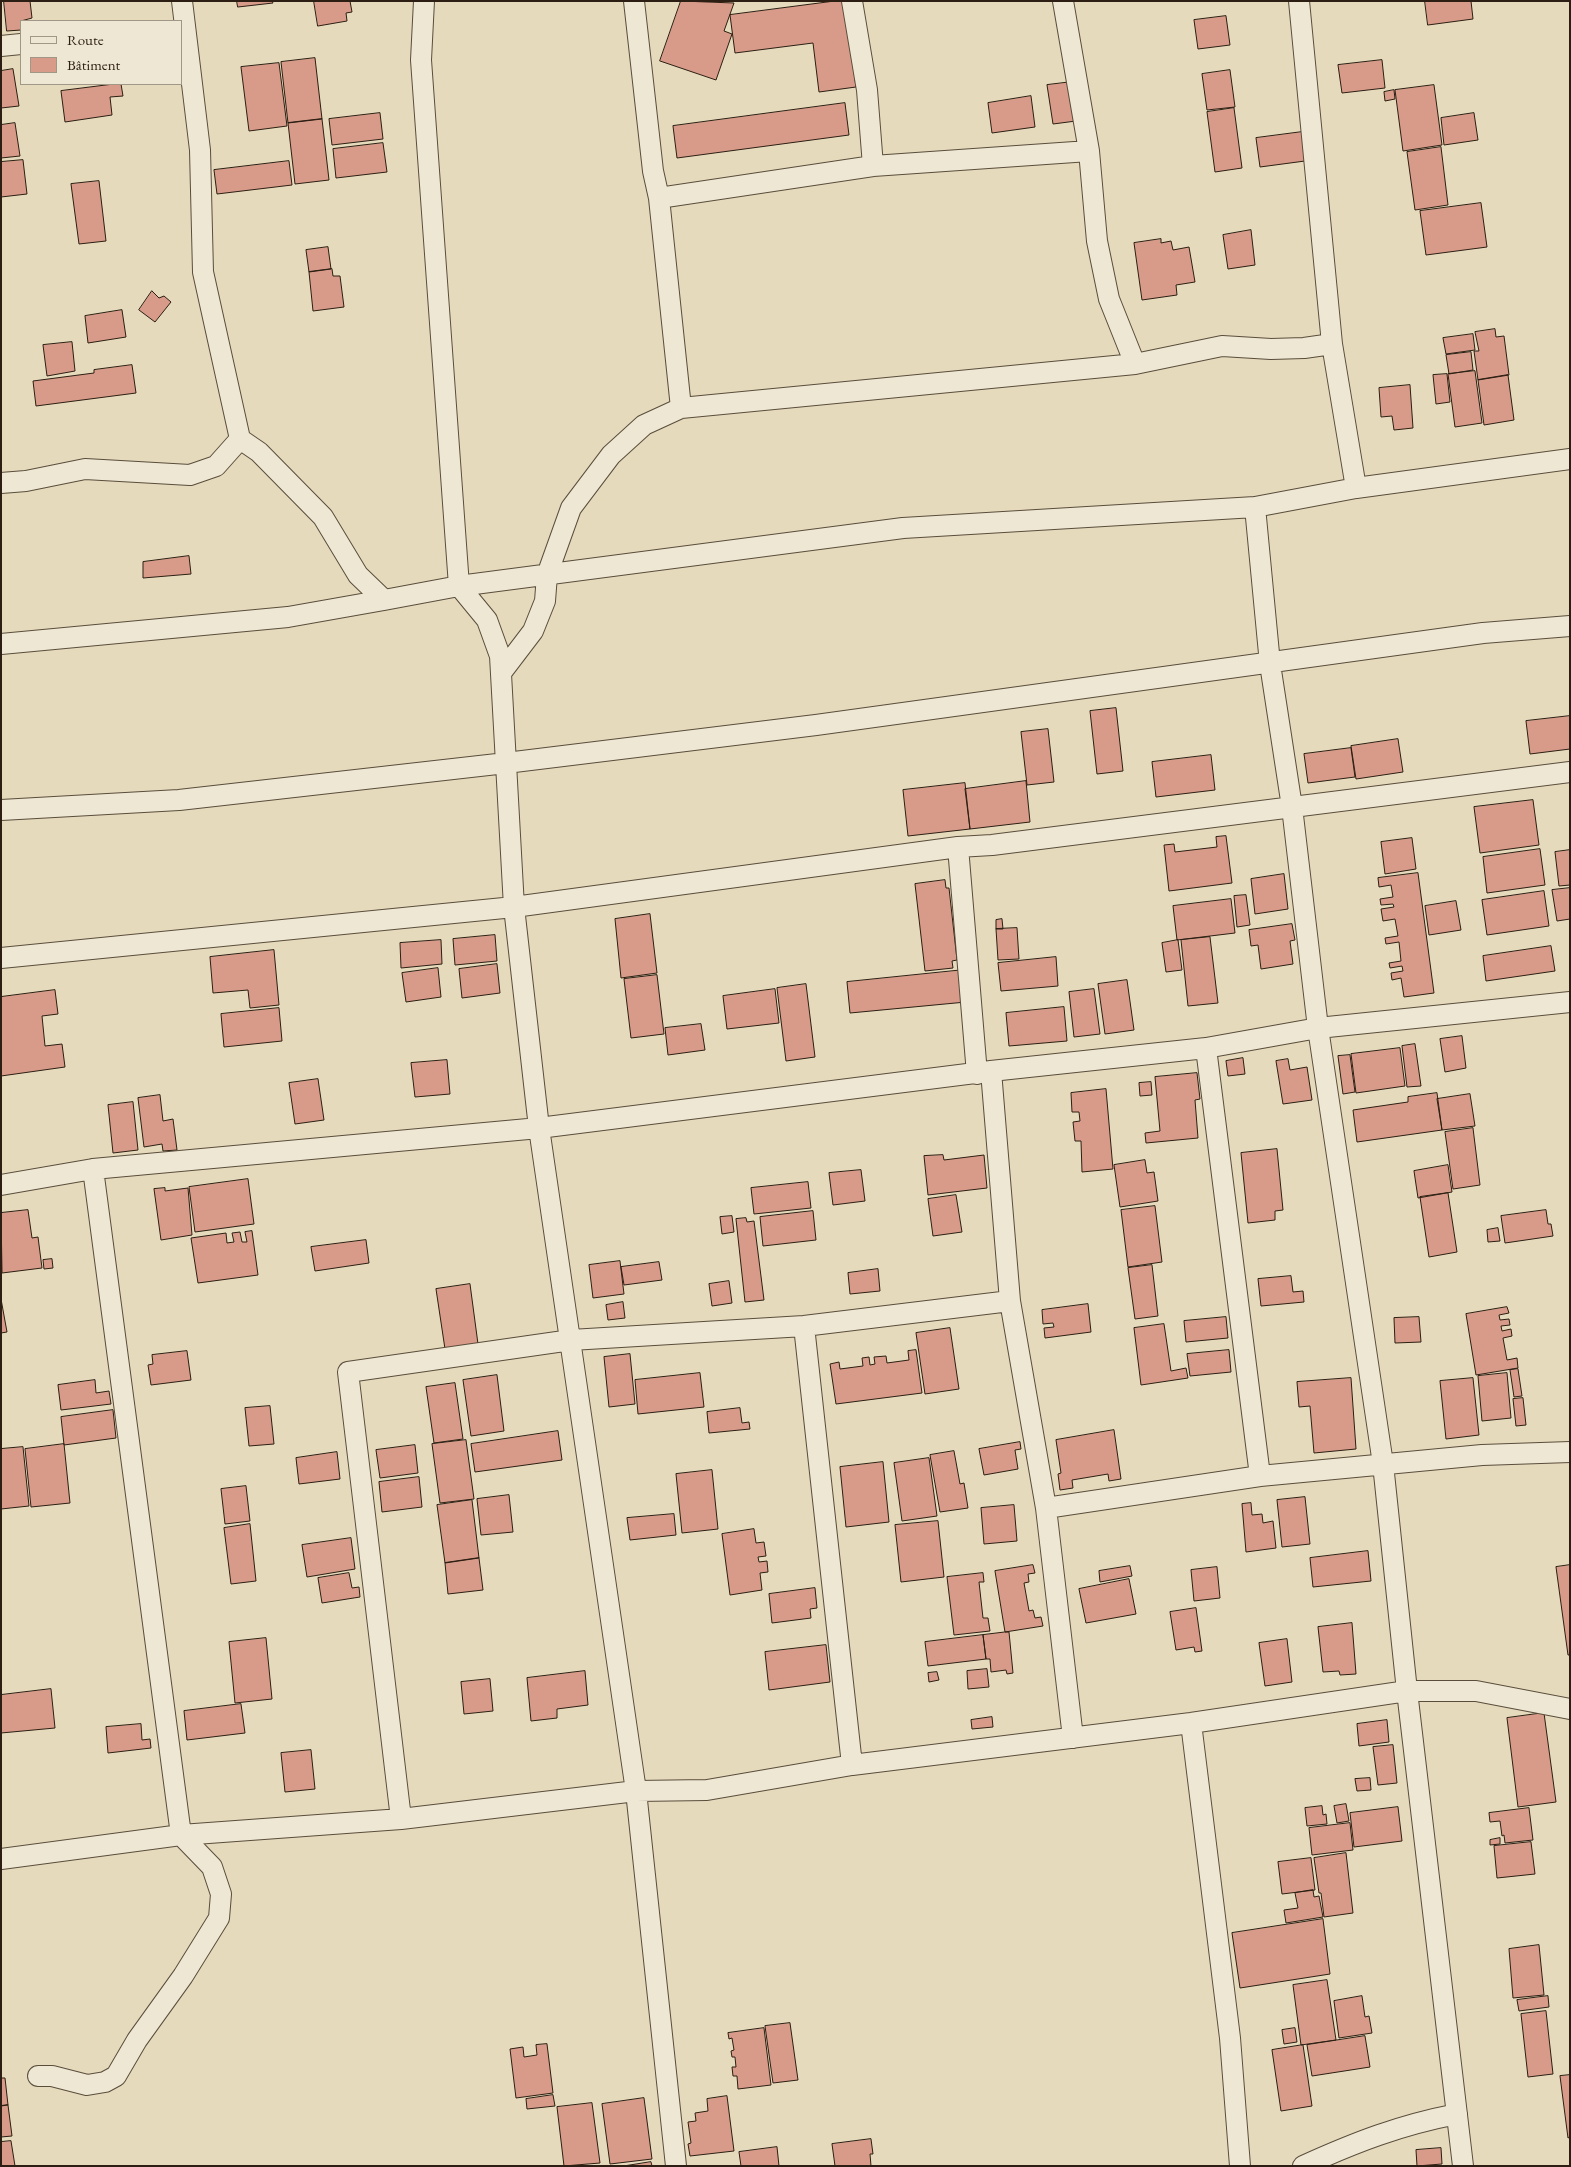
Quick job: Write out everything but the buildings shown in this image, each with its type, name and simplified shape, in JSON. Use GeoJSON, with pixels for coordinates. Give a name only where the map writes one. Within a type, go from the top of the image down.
{"type":"FeatureCollection","features":[{"type":"Feature","properties":{"kind":"street"},"geometry":{"type":"LineString","coordinates":[[424,1],[421,60],[459,586],[486,620],[500,656],[514,907],[539,1128],[636,1791],[676,2166]]}},
{"type":"Feature","properties":{"kind":"street"},"geometry":{"type":"LineString","coordinates":[[634,1],[653,170],[659,198],[681,408]]}},
{"type":"Feature","properties":{"kind":"street"},"geometry":{"type":"LineString","coordinates":[[852,1],[867,90],[873,166]]}},
{"type":"Feature","properties":{"kind":"street"},"geometry":{"type":"LineString","coordinates":[[1063,1],[1089,151],[1097,241],[1109,299],[1135,364]]}},
{"type":"Feature","properties":{"kind":"street"},"geometry":{"type":"LineString","coordinates":[[1298,1],[1332,344],[1356,488]]}},
{"type":"Feature","properties":{"kind":"street"},"geometry":{"type":"LineString","coordinates":[[182,14],[200,150],[203,272],[240,440],[259,452],[323,517],[358,575],[384,600]]}},
{"type":"Feature","properties":{"kind":"street"},"geometry":{"type":"LineString","coordinates":[[1,46],[20,44]]}},
{"type":"Feature","properties":{"kind":"street"},"geometry":{"type":"LineString","coordinates":[[659,198],[873,166],[1089,151]]}},
{"type":"Feature","properties":{"kind":"street"},"geometry":{"type":"LineString","coordinates":[[501,673],[533,631],[545,601],[546,575],[571,508],[611,455],[644,424],[681,408],[1135,364],[1222,346],[1271,349],[1304,348],[1332,344]]}},
{"type":"Feature","properties":{"kind":"street"},"geometry":{"type":"LineString","coordinates":[[1,483],[26,481],[86,469],[190,475],[216,466],[240,440]]}},
{"type":"Feature","properties":{"kind":"street"},"geometry":{"type":"LineString","coordinates":[[1,644],[288,617],[459,586],[903,528],[1256,507],[1356,488],[1570,459]]}},
{"type":"Feature","properties":{"kind":"street"},"geometry":{"type":"LineString","coordinates":[[1256,507],[1270,664],[1292,807],[1318,1028],[1384,1464],[1407,1691],[1463,2166]]}},
{"type":"Feature","properties":{"kind":"street"},"geometry":{"type":"LineString","coordinates":[[1,810],[179,800],[506,763],[816,725],[1270,664],[1483,633],[1570,626]]}},
{"type":"Feature","properties":{"kind":"street"},"geometry":{"type":"LineString","coordinates":[[1,958],[514,907],[958,847],[992,845],[1570,772]]}},
{"type":"Feature","properties":{"kind":"street"},"geometry":{"type":"LineString","coordinates":[[958,847],[1010,1301],[1046,1508],[1073,1738]]}},
{"type":"Feature","properties":{"kind":"street"},"geometry":{"type":"LineString","coordinates":[[1,1185],[94,1169],[539,1128],[984,1073],[1206,1048],[1318,1028],[1570,1002]]}},
{"type":"Feature","properties":{"kind":"street"},"geometry":{"type":"LineString","coordinates":[[1206,1048],[1260,1476]]}},
{"type":"Feature","properties":{"kind":"street"},"geometry":{"type":"LineString","coordinates":[[38,2076],[52,2076],[87,2085],[105,2082],[116,2076],[137,2040],[183,1976],[219,1918],[221,1894],[212,1866],[182,1835],[94,1169]]}},
{"type":"Feature","properties":{"kind":"street"},"geometry":{"type":"LineString","coordinates":[[401,1819],[348,1372],[571,1340],[804,1326],[1010,1301]]}},
{"type":"Feature","properties":{"kind":"street"},"geometry":{"type":"LineString","coordinates":[[804,1326],[852,1765]]}},
{"type":"Feature","properties":{"kind":"street"},"geometry":{"type":"LineString","coordinates":[[1046,1508],[1260,1476],[1482,1455],[1570,1452]]}},
{"type":"Feature","properties":{"kind":"street"},"geometry":{"type":"LineString","coordinates":[[1,1859],[182,1835],[401,1819],[636,1791],[707,1790],[852,1765],[1191,1723],[1407,1691],[1476,1691],[1570,1709]]}},
{"type":"Feature","properties":{"kind":"street"},"geometry":{"type":"LineString","coordinates":[[1191,1723],[1230,2038],[1240,2166]]}},
{"type":"Feature","properties":{"kind":"street"},"geometry":{"type":"LineString","coordinates":[[1302,2166],[1362,2140],[1416,2122],[1457,2114]]}}]}
